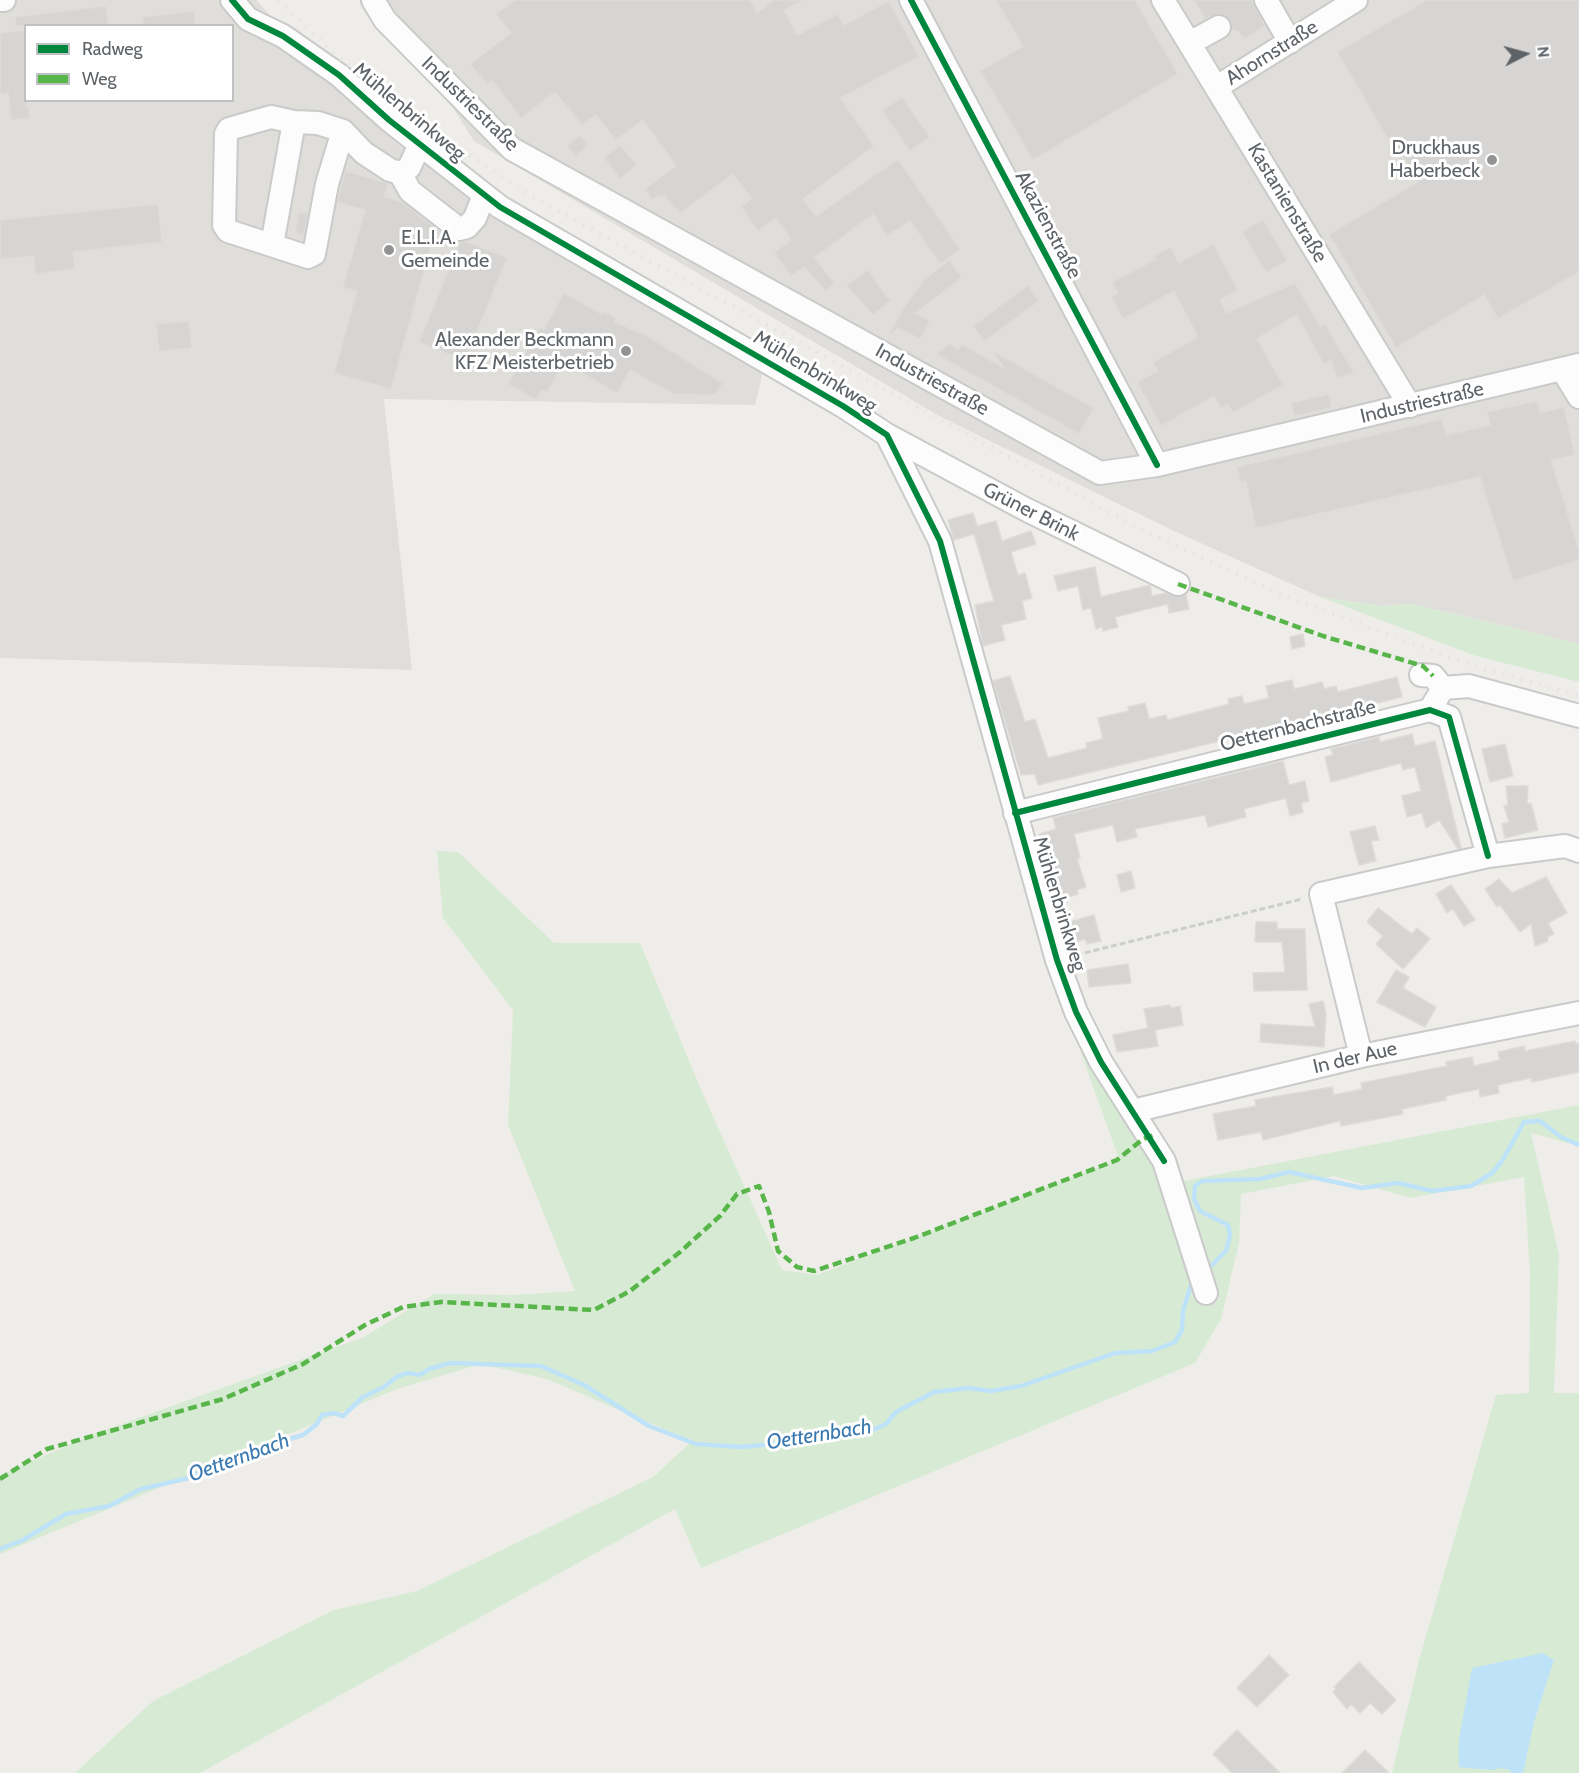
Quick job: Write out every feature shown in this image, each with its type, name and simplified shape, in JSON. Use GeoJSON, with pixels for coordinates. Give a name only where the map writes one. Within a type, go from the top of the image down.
{"type":"FeatureCollection","features":[{"type":"Feature","properties":{"kind":"street","name":"Mühlenbrinkweg"},"geometry":{"type":"LineString","coordinates":[[232,0],[248,19],[283,36],[339,75],[420,144],[500,207],[843,406],[887,435],[940,541],[1057,960],[1076,1012],[1101,1062],[1164,1161],[1206,1293]]}},
{"type":"Feature","properties":{"kind":"street","name":"Industriestraße"},"geometry":{"type":"LineString","coordinates":[[373,0],[385,20],[512,149],[1100,472],[1157,465],[1571,367]]}},
{"type":"Feature","properties":{"kind":"street","name":"Akazienstraße"},"geometry":{"type":"LineString","coordinates":[[911,0],[1157,465]]}},
{"type":"Feature","properties":{"kind":"street","name":"Kastanienstraße"},"geometry":{"type":"LineString","coordinates":[[1163,0],[1410,406]]}},
{"type":"Feature","properties":{"kind":"street"},"geometry":{"type":"LineString","coordinates":[[1266,0],[1290,42]]}},
{"type":"Feature","properties":{"kind":"street","name":"Ahornstraße"},"geometry":{"type":"LineString","coordinates":[[1217,87],[1356,0]]}},
{"type":"Feature","properties":{"kind":"street"},"geometry":{"type":"LineString","coordinates":[[1190,43],[1220,27]]}},
{"type":"Feature","properties":{"kind":"street"},"geometry":{"type":"LineString","coordinates":[[342,131],[327,184],[314,254],[308,257],[228,231],[224,225],[226,134],[229,129],[271,117],[294,122],[318,123],[342,131],[364,153],[390,170],[400,173],[410,191],[459,229],[467,227],[476,218],[484,195]]}},
{"type":"Feature","properties":{"kind":"street"},"geometry":{"type":"LineString","coordinates":[[272,245],[294,122]]}},
{"type":"Feature","properties":{"kind":"street"},"geometry":{"type":"LineString","coordinates":[[400,173],[409,168],[420,144]]}},
{"type":"Feature","properties":{"kind":"street"},"geometry":{"type":"LineString","coordinates":[[1571,367],[1579,397]]}},
{"type":"Feature","properties":{"kind":"street","name":"Grüner Brink"},"geometry":{"type":"LineString","coordinates":[[887,435],[1027,510],[1178,584]]}},
{"type":"Feature","properties":{"kind":"street"},"geometry":{"type":"LineString","coordinates":[[1421,675],[1433,676],[1443,688]]}},
{"type":"Feature","properties":{"kind":"street"},"geometry":{"type":"LineString","coordinates":[[1443,688],[1469,686],[1579,716]]}},
{"type":"Feature","properties":{"kind":"street"},"geometry":{"type":"LineString","coordinates":[[1443,688],[1430,710],[1449,717],[1488,856]]}},
{"type":"Feature","properties":{"kind":"street","name":"Oetternbachstraße"},"geometry":{"type":"LineString","coordinates":[[1015,813],[1430,710]]}},
{"type":"Feature","properties":{"kind":"street"},"geometry":{"type":"LineString","coordinates":[[1361,1056],[1321,894],[1488,856],[1565,846],[1579,851]]}},
{"type":"Feature","properties":{"kind":"street","name":"In der Aue"},"geometry":{"type":"LineString","coordinates":[[1133,1111],[1361,1056],[1579,1013]]}},
{"type":"Feature","properties":{"kind":"path"},"geometry":{"type":"LineString","coordinates":[[1057,960],[1321,894]]}},
{"type":"Feature","properties":{"kind":"shaded area"},"geometry":{"type":"Polygon","coordinates":[[[0,0],[256,0],[314,62],[474,185],[765,364],[755,405],[384,399],[412,670],[0,658],[0,0]]]}},
{"type":"Feature","properties":{"kind":"shaded area"},"geometry":{"type":"Polygon","coordinates":[[[384,0],[1579,0],[1579,644],[1412,604],[1381,606],[1320,597],[1172,530],[941,417],[474,141],[384,0]]]}},
{"type":"Feature","properties":{"kind":"green space"},"geometry":{"type":"Polygon","coordinates":[[[1320,597],[1381,606],[1412,604],[1579,644],[1579,682],[1476,656],[1320,597]]]}},
{"type":"Feature","properties":{"kind":"green space"},"geometry":{"type":"Polygon","coordinates":[[[437,851],[458,852],[554,943],[640,943],[702,1092],[782,1270],[817,1275],[1119,1159],[1080,1050],[1094,1057],[1142,1141],[1184,1181],[1579,1105],[1579,1146],[1531,1133],[1559,1254],[1554,1393],[1579,1393],[1579,1773],[1392,1773],[1419,1660],[1496,1395],[1529,1393],[1530,1273],[1524,1177],[1411,1198],[1334,1176],[1241,1194],[1239,1243],[1221,1319],[1195,1363],[701,1568],[675,1509],[200,1773],[75,1773],[153,1701],[334,1610],[417,1591],[653,1477],[692,1441],[547,1379],[481,1364],[397,1389],[0,1554],[0,1475],[94,1434],[364,1337],[434,1294],[513,1295],[575,1291],[508,1125],[513,1010],[443,918],[437,851]]]}},
{"type":"Feature","properties":{"kind":"water"},"geometry":{"type":"Polygon","coordinates":[[[1543,1653],[1554,1660],[1534,1722],[1523,1773],[1511,1773],[1510,1770],[1501,1768],[1491,1770],[1459,1767],[1459,1739],[1472,1668],[1543,1653]]]}},
{"type":"Feature","properties":{"kind":"building"},"geometry":{"type":"Polygon","coordinates":[[[515,0],[750,0],[757,13],[774,0],[803,0],[784,10],[797,35],[838,14],[844,25],[889,1],[919,57],[840,98],[874,146],[803,199],[816,216],[898,159],[960,249],[940,264],[910,221],[887,236],[873,214],[814,258],[835,283],[826,291],[804,267],[791,276],[774,253],[791,240],[776,218],[758,231],[741,207],[752,199],[733,174],[680,213],[664,196],[661,198],[659,195],[652,200],[645,189],[676,166],[643,120],[616,140],[596,115],[582,125],[555,92],[521,118],[492,80],[487,84],[470,64],[511,33],[496,14],[515,0]]]}},
{"type":"Feature","properties":{"kind":"building"},"geometry":{"type":"Polygon","coordinates":[[[996,0],[1135,0],[1178,74],[1033,160],[980,71],[1023,46],[996,0]]]}},
{"type":"Feature","properties":{"kind":"building"},"geometry":{"type":"Polygon","coordinates":[[[1194,0],[1252,0],[1265,26],[1244,39],[1239,32],[1232,30],[1231,21],[1225,15],[1219,14],[1205,19],[1194,0]]]}},
{"type":"Feature","properties":{"kind":"building","name":"Druckhaus Haberbeck"},"geometry":{"type":"Polygon","coordinates":[[[1427,0],[1579,0],[1579,272],[1498,319],[1484,295],[1396,348],[1329,234],[1418,182],[1391,137],[1388,139],[1337,52],[1427,0]]]}},
{"type":"Feature","properties":{"kind":"building"},"geometry":{"type":"Polygon","coordinates":[[[106,6],[108,24],[24,24],[24,26],[16,26],[15,17],[106,6]]]}},
{"type":"Feature","properties":{"kind":"building"},"geometry":{"type":"Polygon","coordinates":[[[194,11],[196,24],[143,24],[143,17],[194,11]]]}},
{"type":"Feature","properties":{"kind":"building"},"geometry":{"type":"Polygon","coordinates":[[[24,30],[24,102],[28,106],[30,118],[11,120],[8,93],[0,94],[0,33],[24,30]]]}},
{"type":"Feature","properties":{"kind":"building"},"geometry":{"type":"Polygon","coordinates":[[[902,97],[930,137],[910,151],[882,111],[902,97]]]}},
{"type":"Feature","properties":{"kind":"building"},"geometry":{"type":"Polygon","coordinates":[[[580,135],[588,145],[576,156],[567,146],[580,135]]]}},
{"type":"Feature","properties":{"kind":"building"},"geometry":{"type":"Polygon","coordinates":[[[620,145],[637,165],[620,179],[604,158],[620,145]]]}},
{"type":"Feature","properties":{"kind":"building"},"geometry":{"type":"Polygon","coordinates":[[[345,171],[388,183],[384,197],[402,202],[436,228],[391,389],[334,373],[357,291],[343,287],[365,210],[337,202],[345,171]]]}},
{"type":"Feature","properties":{"kind":"building"},"geometry":{"type":"Polygon","coordinates":[[[158,204],[162,242],[73,252],[75,269],[35,274],[34,256],[0,259],[0,220],[158,204]]]}},
{"type":"Feature","properties":{"kind":"building"},"geometry":{"type":"Polygon","coordinates":[[[299,212],[308,213],[304,235],[295,233],[299,212]]]}},
{"type":"Feature","properties":{"kind":"building"},"geometry":{"type":"Polygon","coordinates":[[[1263,219],[1287,261],[1266,273],[1242,232],[1263,219]]]}},
{"type":"Feature","properties":{"kind":"building"},"geometry":{"type":"Polygon","coordinates":[[[466,241],[507,258],[465,361],[419,342],[460,242],[466,241]]]}},
{"type":"Feature","properties":{"kind":"building"},"geometry":{"type":"Polygon","coordinates":[[[1213,244],[1238,290],[1220,300],[1226,313],[1295,283],[1321,327],[1325,324],[1354,373],[1337,378],[1331,360],[1324,365],[1297,315],[1257,339],[1283,385],[1233,413],[1228,404],[1221,408],[1214,396],[1161,426],[1137,382],[1158,371],[1153,362],[1198,337],[1174,291],[1123,319],[1111,297],[1118,293],[1112,282],[1156,259],[1154,256],[1170,247],[1179,263],[1213,244]]]}},
{"type":"Feature","properties":{"kind":"building"},"geometry":{"type":"Polygon","coordinates":[[[949,260],[962,277],[916,313],[930,321],[920,339],[898,328],[889,335],[904,307],[923,281],[949,260]]]}},
{"type":"Feature","properties":{"kind":"building"},"geometry":{"type":"Polygon","coordinates":[[[868,270],[887,297],[892,300],[873,315],[846,285],[868,270]]]}},
{"type":"Feature","properties":{"kind":"building"},"geometry":{"type":"Polygon","coordinates":[[[1028,285],[1039,301],[985,341],[973,326],[1028,285]]]}},
{"type":"Feature","properties":{"kind":"building"},"geometry":{"type":"Polygon","coordinates":[[[564,293],[602,314],[604,311],[616,318],[614,322],[644,334],[723,383],[715,395],[673,394],[630,370],[617,393],[564,362],[547,393],[542,390],[536,400],[508,384],[540,327],[544,329],[564,293]]]}},
{"type":"Feature","properties":{"kind":"building"},"geometry":{"type":"Polygon","coordinates":[[[189,321],[192,348],[159,351],[156,324],[189,321]]]}},
{"type":"Feature","properties":{"kind":"building"},"geometry":{"type":"Polygon","coordinates":[[[949,344],[958,350],[962,344],[1004,368],[991,350],[1094,408],[1079,434],[936,354],[949,344]]]}},
{"type":"Feature","properties":{"kind":"building"},"geometry":{"type":"Polygon","coordinates":[[[1329,394],[1332,408],[1294,416],[1291,403],[1329,394]]]}},
{"type":"Feature","properties":{"kind":"building"},"geometry":{"type":"Polygon","coordinates":[[[1537,401],[1540,413],[1564,407],[1575,455],[1551,460],[1579,550],[1579,560],[1513,581],[1480,477],[1256,528],[1246,481],[1241,482],[1237,467],[1442,419],[1446,435],[1490,425],[1487,412],[1537,401]]]}},
{"type":"Feature","properties":{"kind":"building"},"geometry":{"type":"Polygon","coordinates":[[[973,513],[977,526],[996,521],[1002,541],[1031,531],[1036,544],[1011,552],[1018,575],[1025,573],[1032,598],[1022,601],[1026,619],[1001,625],[1005,640],[983,646],[975,605],[994,601],[974,534],[954,540],[948,520],[973,513]]]}},
{"type":"Feature","properties":{"kind":"building"},"geometry":{"type":"Polygon","coordinates":[[[1095,567],[1101,597],[1150,585],[1152,596],[1166,593],[1178,597],[1186,595],[1189,609],[1169,613],[1168,604],[1115,617],[1118,627],[1103,631],[1102,627],[1096,629],[1091,608],[1083,610],[1078,586],[1058,591],[1054,576],[1095,567]]]}},
{"type":"Feature","properties":{"kind":"building"},"geometry":{"type":"Polygon","coordinates":[[[1303,634],[1305,646],[1292,649],[1290,637],[1303,634]]]}},
{"type":"Feature","properties":{"kind":"building"},"geometry":{"type":"Polygon","coordinates":[[[1010,676],[1025,722],[1035,719],[1048,758],[1087,748],[1086,743],[1103,739],[1098,718],[1129,711],[1128,707],[1145,703],[1149,719],[1166,715],[1167,720],[1229,704],[1228,699],[1242,696],[1244,704],[1269,698],[1266,686],[1292,680],[1294,689],[1322,682],[1324,689],[1336,686],[1338,692],[1397,677],[1402,697],[1038,785],[1035,774],[1021,775],[993,681],[1010,676]]]}},
{"type":"Feature","properties":{"kind":"building"},"geometry":{"type":"Polygon","coordinates":[[[1412,734],[1415,746],[1435,741],[1461,848],[1458,849],[1439,820],[1426,828],[1422,813],[1407,817],[1402,796],[1421,791],[1415,767],[1403,770],[1401,763],[1331,782],[1325,757],[1333,755],[1331,749],[1379,737],[1380,742],[1412,734]]]}},
{"type":"Feature","properties":{"kind":"building"},"geometry":{"type":"Polygon","coordinates":[[[1505,744],[1513,776],[1490,782],[1482,749],[1505,744]]]}},
{"type":"Feature","properties":{"kind":"building"},"geometry":{"type":"Polygon","coordinates":[[[1283,761],[1289,785],[1305,781],[1309,801],[1301,803],[1303,812],[1290,816],[1286,799],[1282,799],[1244,809],[1246,817],[1208,827],[1205,815],[1135,829],[1137,837],[1117,842],[1113,825],[1074,834],[1080,858],[1077,859],[1086,887],[1077,890],[1078,894],[1059,900],[1039,834],[1056,829],[1053,818],[1283,761]]]}},
{"type":"Feature","properties":{"kind":"building"},"geometry":{"type":"Polygon","coordinates":[[[1506,786],[1528,786],[1527,804],[1531,803],[1538,830],[1505,838],[1502,824],[1509,822],[1504,806],[1508,805],[1506,786]]]}},
{"type":"Feature","properties":{"kind":"building"},"geometry":{"type":"Polygon","coordinates":[[[1375,826],[1379,840],[1371,841],[1376,861],[1359,865],[1350,832],[1375,826]]]}},
{"type":"Feature","properties":{"kind":"building"},"geometry":{"type":"Polygon","coordinates":[[[1131,871],[1135,888],[1121,892],[1117,875],[1131,871]]]}},
{"type":"Feature","properties":{"kind":"building"},"geometry":{"type":"Polygon","coordinates":[[[1546,877],[1567,913],[1548,923],[1554,934],[1547,937],[1548,941],[1535,946],[1531,924],[1520,932],[1500,905],[1497,907],[1485,889],[1499,879],[1512,893],[1546,877]]]}},
{"type":"Feature","properties":{"kind":"building"},"geometry":{"type":"Polygon","coordinates":[[[1451,885],[1475,920],[1464,926],[1453,909],[1447,913],[1436,894],[1451,885]]]}},
{"type":"Feature","properties":{"kind":"building"},"geometry":{"type":"Polygon","coordinates":[[[1378,908],[1412,934],[1417,928],[1430,939],[1403,969],[1376,944],[1383,936],[1367,922],[1378,908]]]}},
{"type":"Feature","properties":{"kind":"building"},"geometry":{"type":"Polygon","coordinates":[[[1094,915],[1101,941],[1087,944],[1085,939],[1077,942],[1076,938],[1070,940],[1065,923],[1094,915]]]}},
{"type":"Feature","properties":{"kind":"building"},"geometry":{"type":"Polygon","coordinates":[[[1256,922],[1277,922],[1277,929],[1305,929],[1307,990],[1254,991],[1253,973],[1285,972],[1282,942],[1255,942],[1256,922]]]}},
{"type":"Feature","properties":{"kind":"building"},"geometry":{"type":"Polygon","coordinates":[[[1128,964],[1131,983],[1089,987],[1087,970],[1128,964]]]}},
{"type":"Feature","properties":{"kind":"building"},"geometry":{"type":"Polygon","coordinates":[[[1396,970],[1409,977],[1403,988],[1436,1007],[1425,1027],[1377,1002],[1396,970]]]}},
{"type":"Feature","properties":{"kind":"building"},"geometry":{"type":"Polygon","coordinates":[[[1323,1001],[1326,1014],[1324,1047],[1260,1042],[1261,1024],[1315,1027],[1309,1004],[1323,1001]]]}},
{"type":"Feature","properties":{"kind":"building"},"geometry":{"type":"Polygon","coordinates":[[[1170,1005],[1171,1008],[1180,1006],[1183,1025],[1155,1030],[1158,1046],[1117,1052],[1113,1035],[1148,1028],[1144,1009],[1170,1005]]]}},
{"type":"Feature","properties":{"kind":"building"},"geometry":{"type":"Polygon","coordinates":[[[1575,1041],[1579,1044],[1579,1072],[1532,1082],[1531,1078],[1498,1085],[1499,1093],[1480,1097],[1479,1089],[1446,1096],[1446,1100],[1402,1109],[1403,1114],[1341,1126],[1340,1121],[1263,1140],[1261,1132],[1218,1140],[1213,1114],[1256,1106],[1255,1100],[1332,1087],[1334,1095],[1362,1089],[1361,1083],[1447,1066],[1446,1062],[1472,1057],[1474,1066],[1500,1060],[1498,1052],[1524,1046],[1525,1051],[1575,1041]]]}},
{"type":"Feature","properties":{"kind":"building"},"geometry":{"type":"Polygon","coordinates":[[[1269,1655],[1289,1675],[1257,1707],[1237,1688],[1269,1655]]]}},
{"type":"Feature","properties":{"kind":"building"},"geometry":{"type":"Polygon","coordinates":[[[1359,1662],[1396,1700],[1382,1714],[1370,1703],[1360,1713],[1351,1704],[1347,1709],[1333,1692],[1336,1689],[1334,1687],[1359,1662]]]}},
{"type":"Feature","properties":{"kind":"building"},"geometry":{"type":"Polygon","coordinates":[[[1237,1730],[1280,1773],[1232,1773],[1213,1754],[1237,1730]]]}},
{"type":"Feature","properties":{"kind":"building"},"geometry":{"type":"Polygon","coordinates":[[[1365,1750],[1389,1773],[1342,1773],[1365,1750]]]}},
{"type":"Feature","properties":{"kind":"waterway","name":"Oetternbach"},"geometry":{"type":"LineString","coordinates":[[1207,1270],[1226,1251],[1230,1235],[1228,1225],[1200,1211],[1194,1199],[1195,1186],[1202,1181],[1260,1179],[1289,1172],[1362,1188],[1398,1183],[1432,1191],[1471,1186],[1492,1173],[1502,1161],[1524,1122],[1540,1121],[1561,1137],[1579,1145]]}},
{"type":"Feature","properties":{"kind":"waterway","name":"Oetternbach"},"geometry":{"type":"LineString","coordinates":[[0,1549],[23,1540],[66,1514],[109,1506],[141,1489],[189,1478],[223,1459],[303,1435],[317,1424],[322,1415],[334,1413],[343,1416],[363,1397],[384,1387],[398,1376],[408,1373],[420,1375],[429,1369],[450,1363],[541,1366],[584,1385],[649,1426],[696,1444],[742,1447],[773,1444],[835,1431],[862,1433],[875,1429],[886,1424],[896,1412],[934,1392],[968,1388],[991,1391],[1021,1386],[1115,1353],[1152,1351],[1175,1342],[1182,1330],[1183,1311],[1194,1282]]}},
{"type":"Feature","properties":{"kind":"railway"},"geometry":{"type":"LineString","coordinates":[[278,0],[338,57],[421,122],[531,196],[1146,532],[1283,595],[1473,666],[1579,696]]}},
{"type":"Feature","properties":{"kind":"marked path"},"geometry":{"type":"LineString","coordinates":[[1178,584],[1323,636],[1423,666],[1433,676]]}},
{"type":"Feature","properties":{"kind":"marked path"},"geometry":{"type":"LineString","coordinates":[[0,1479],[47,1449],[223,1399],[303,1364],[365,1325],[403,1307],[441,1302],[594,1310],[630,1291],[680,1252],[720,1216],[737,1194],[759,1186],[769,1212],[778,1251],[797,1267],[814,1271],[914,1238],[1117,1160],[1143,1139],[1154,1135]]}},
{"type":"Feature","properties":{"kind":"cycle path"},"geometry":{"type":"LineString","coordinates":[[232,0],[248,19],[283,36],[339,75],[389,120],[500,207],[843,406],[887,435],[940,541],[1057,960],[1076,1012],[1101,1062],[1164,1161]]}},
{"type":"Feature","properties":{"kind":"cycle path"},"geometry":{"type":"LineString","coordinates":[[911,0],[1157,465]]}},
{"type":"Feature","properties":{"kind":"cycle path"},"geometry":{"type":"LineString","coordinates":[[1015,813],[1430,710],[1449,717],[1488,856]]}},
{"type":"Feature","properties":{"kind":"place","name":"Druckhaus Haberbeck"},"geometry":{"type":"Point","coordinates":[1492,160]}},
{"type":"Feature","properties":{"kind":"place","name":"E.L.I.A. Gemeinde"},"geometry":{"type":"Point","coordinates":[389,250]}},
{"type":"Feature","properties":{"kind":"place","name":"Alexander Beckmann KFZ Meisterbetrieb"},"geometry":{"type":"Point","coordinates":[626,351]}}]}
